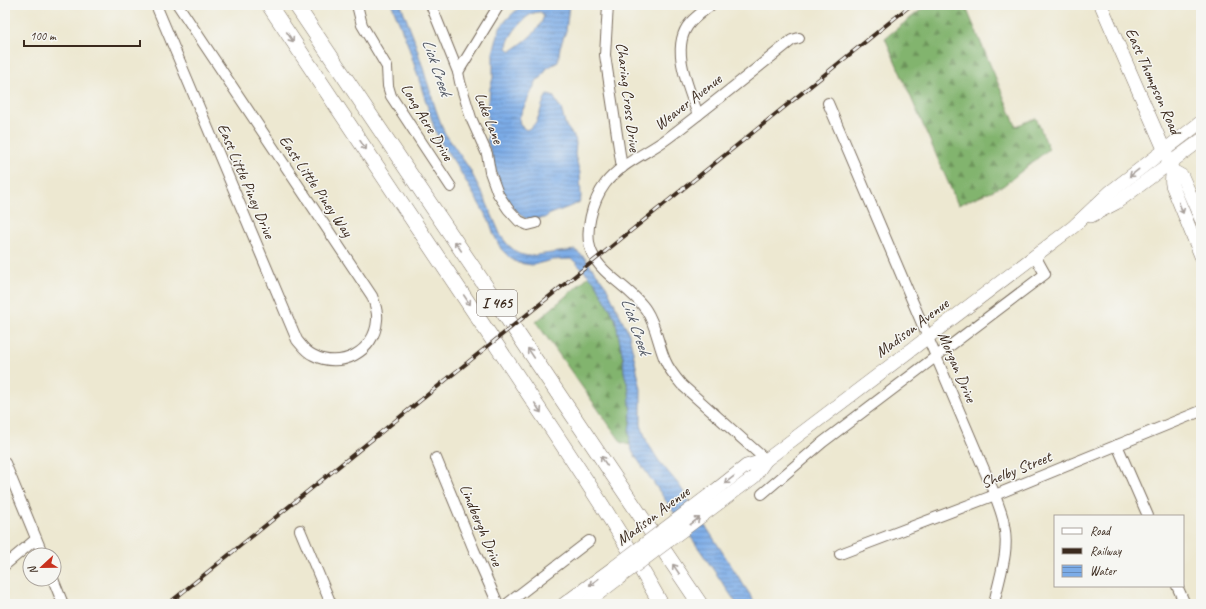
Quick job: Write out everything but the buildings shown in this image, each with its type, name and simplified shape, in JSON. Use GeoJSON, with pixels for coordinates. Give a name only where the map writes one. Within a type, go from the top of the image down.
{"type":"FeatureCollection","features":[{"type":"Feature","properties":{"kind":"highway","name":"I 465"},"geometry":{"type":"LineString","coordinates":[[269,5],[596,496],[634,556],[661,604]]}},
{"type":"Feature","properties":{"kind":"highway","name":"I 465"},"geometry":{"type":"LineString","coordinates":[[296,5],[700,604]]}},
{"type":"Feature","properties":{"kind":"main road","name":"East Thompson Road"},"geometry":{"type":"LineString","coordinates":[[1101,5],[1165,149],[1172,167],[1172,185],[1201,256]]}},
{"type":"Feature","properties":{"kind":"main road","name":"Madison Avenue"},"geometry":{"type":"LineString","coordinates":[[564,604],[616,573],[716,498],[746,466],[766,460],[1079,222],[1110,192],[1201,122]]}},
{"type":"Feature","properties":{"kind":"main road","name":"Madison Avenue"},"geometry":{"type":"LineString","coordinates":[[1079,222],[1116,203],[1172,167],[1201,140]]}},
{"type":"Feature","properties":{"kind":"main road","name":"East Thompson Road"},"geometry":{"type":"LineString","coordinates":[[1172,167],[1181,174],[1184,179],[1201,219]]}},
{"type":"Feature","properties":{"kind":"main road","name":"Madison Avenue"},"geometry":{"type":"LineString","coordinates":[[585,604],[616,573]]}},
{"type":"Feature","properties":{"kind":"street","name":"East Little Piney Drive"},"geometry":{"type":"LineString","coordinates":[[156,5],[297,340],[306,351],[320,359]]}},
{"type":"Feature","properties":{"kind":"street","name":"East Little Piney Way"},"geometry":{"type":"LineString","coordinates":[[178,5],[372,296],[376,307],[377,322],[374,335],[366,347],[353,357],[343,360],[334,361],[320,359]]}},
{"type":"Feature","properties":{"kind":"street","name":"Long Acre Drive"},"geometry":{"type":"LineString","coordinates":[[357,5],[362,25],[387,67],[388,86],[391,96],[450,187]]}},
{"type":"Feature","properties":{"kind":"street"},"geometry":{"type":"LineString","coordinates":[[458,72],[499,5]]}},
{"type":"Feature","properties":{"kind":"street","name":"Charing Cross Drive"},"geometry":{"type":"LineString","coordinates":[[608,5],[605,55],[622,168]]}},
{"type":"Feature","properties":{"kind":"street"},"geometry":{"type":"LineString","coordinates":[[698,115],[681,61],[680,43],[689,24],[711,5]]}},
{"type":"Feature","properties":{"kind":"street","name":"Luke Lane"},"geometry":{"type":"LineString","coordinates":[[431,6],[458,72],[471,118],[487,154],[490,172],[498,194],[508,209],[519,221],[528,225],[536,223]]}},
{"type":"Feature","properties":{"kind":"street","name":"Weaver Avenue"},"geometry":{"type":"LineString","coordinates":[[766,460],[678,380],[666,362],[652,323],[644,306],[613,278],[597,261],[592,253],[589,228],[592,210],[599,193],[610,178],[622,168],[666,139],[792,40],[798,38]]}},
{"type":"Feature","properties":{"kind":"street","name":"Morgan Drive"},"geometry":{"type":"LineString","coordinates":[[828,103],[995,495],[1004,524],[1006,545],[1005,560],[994,604]]}},
{"type":"Feature","properties":{"kind":"street"},"geometry":{"type":"LineString","coordinates":[[762,494],[823,442],[1045,274],[1035,256]]}},
{"type":"Feature","properties":{"kind":"street","name":"Shelby Street"},"geometry":{"type":"LineString","coordinates":[[840,554],[995,495],[1201,411]]}},
{"type":"Feature","properties":{"kind":"street"},"geometry":{"type":"LineString","coordinates":[[1117,445],[1148,515]]}},
{"type":"Feature","properties":{"kind":"street","name":"Lindbergh Drive"},"geometry":{"type":"LineString","coordinates":[[436,458],[498,604]]}},
{"type":"Feature","properties":{"kind":"street"},"geometry":{"type":"LineString","coordinates":[[5,463],[40,547]]}},
{"type":"Feature","properties":{"kind":"street"},"geometry":{"type":"LineString","coordinates":[[300,530],[331,604]]}},
{"type":"Feature","properties":{"kind":"street"},"geometry":{"type":"LineString","coordinates":[[5,564],[36,539]]}},
{"type":"Feature","properties":{"kind":"street"},"geometry":{"type":"LineString","coordinates":[[507,604],[589,541]]}},
{"type":"Feature","properties":{"kind":"street"},"geometry":{"type":"LineString","coordinates":[[56,587],[63,604]]}},
{"type":"Feature","properties":{"kind":"street"},"geometry":{"type":"LineString","coordinates":[[1177,587],[1185,604]]}},
{"type":"Feature","properties":{"kind":"green space"},"geometry":{"type":"Polygon","coordinates":[[[927,5],[965,5],[1016,126],[1036,118],[1049,149],[1003,186],[958,205],[885,38],[927,5]]]}},
{"type":"Feature","properties":{"kind":"green space"},"geometry":{"type":"Polygon","coordinates":[[[589,276],[595,282],[615,318],[623,358],[624,372],[629,390],[631,417],[629,432],[630,445],[622,443],[536,322],[589,276]]]}},
{"type":"Feature","properties":{"kind":"water","name":"Lick Creek"},"geometry":{"type":"Polygon","coordinates":[[[392,5],[401,5],[414,39],[444,132],[469,168],[485,199],[501,236],[508,245],[519,254],[528,256],[575,250],[584,257],[606,286],[629,334],[641,389],[641,425],[647,442],[659,461],[679,485],[756,604],[737,604],[633,453],[630,445],[629,432],[631,417],[629,390],[624,372],[623,358],[615,318],[595,282],[572,259],[552,260],[532,265],[518,263],[510,258],[501,249],[490,223],[481,207],[457,166],[439,140],[408,45],[392,5]]]}},
{"type":"Feature","properties":{"kind":"water"},"geometry":{"type":"Polygon","coordinates":[[[522,5],[569,5],[566,31],[560,47],[558,62],[547,68],[541,78],[537,80],[519,118],[520,125],[526,130],[531,128],[537,120],[544,99],[547,95],[553,96],[561,109],[566,126],[575,138],[575,155],[580,173],[581,198],[579,203],[548,215],[545,218],[527,220],[513,208],[500,186],[487,140],[489,131],[486,107],[489,100],[493,78],[493,53],[500,28],[522,5]],[[541,12],[534,13],[521,22],[513,33],[507,48],[511,51],[526,40],[539,27],[544,16],[541,12]]]}},
{"type":"Feature","properties":{"kind":"railway"},"geometry":{"type":"LineString","coordinates":[[168,604],[911,5]]}}]}
